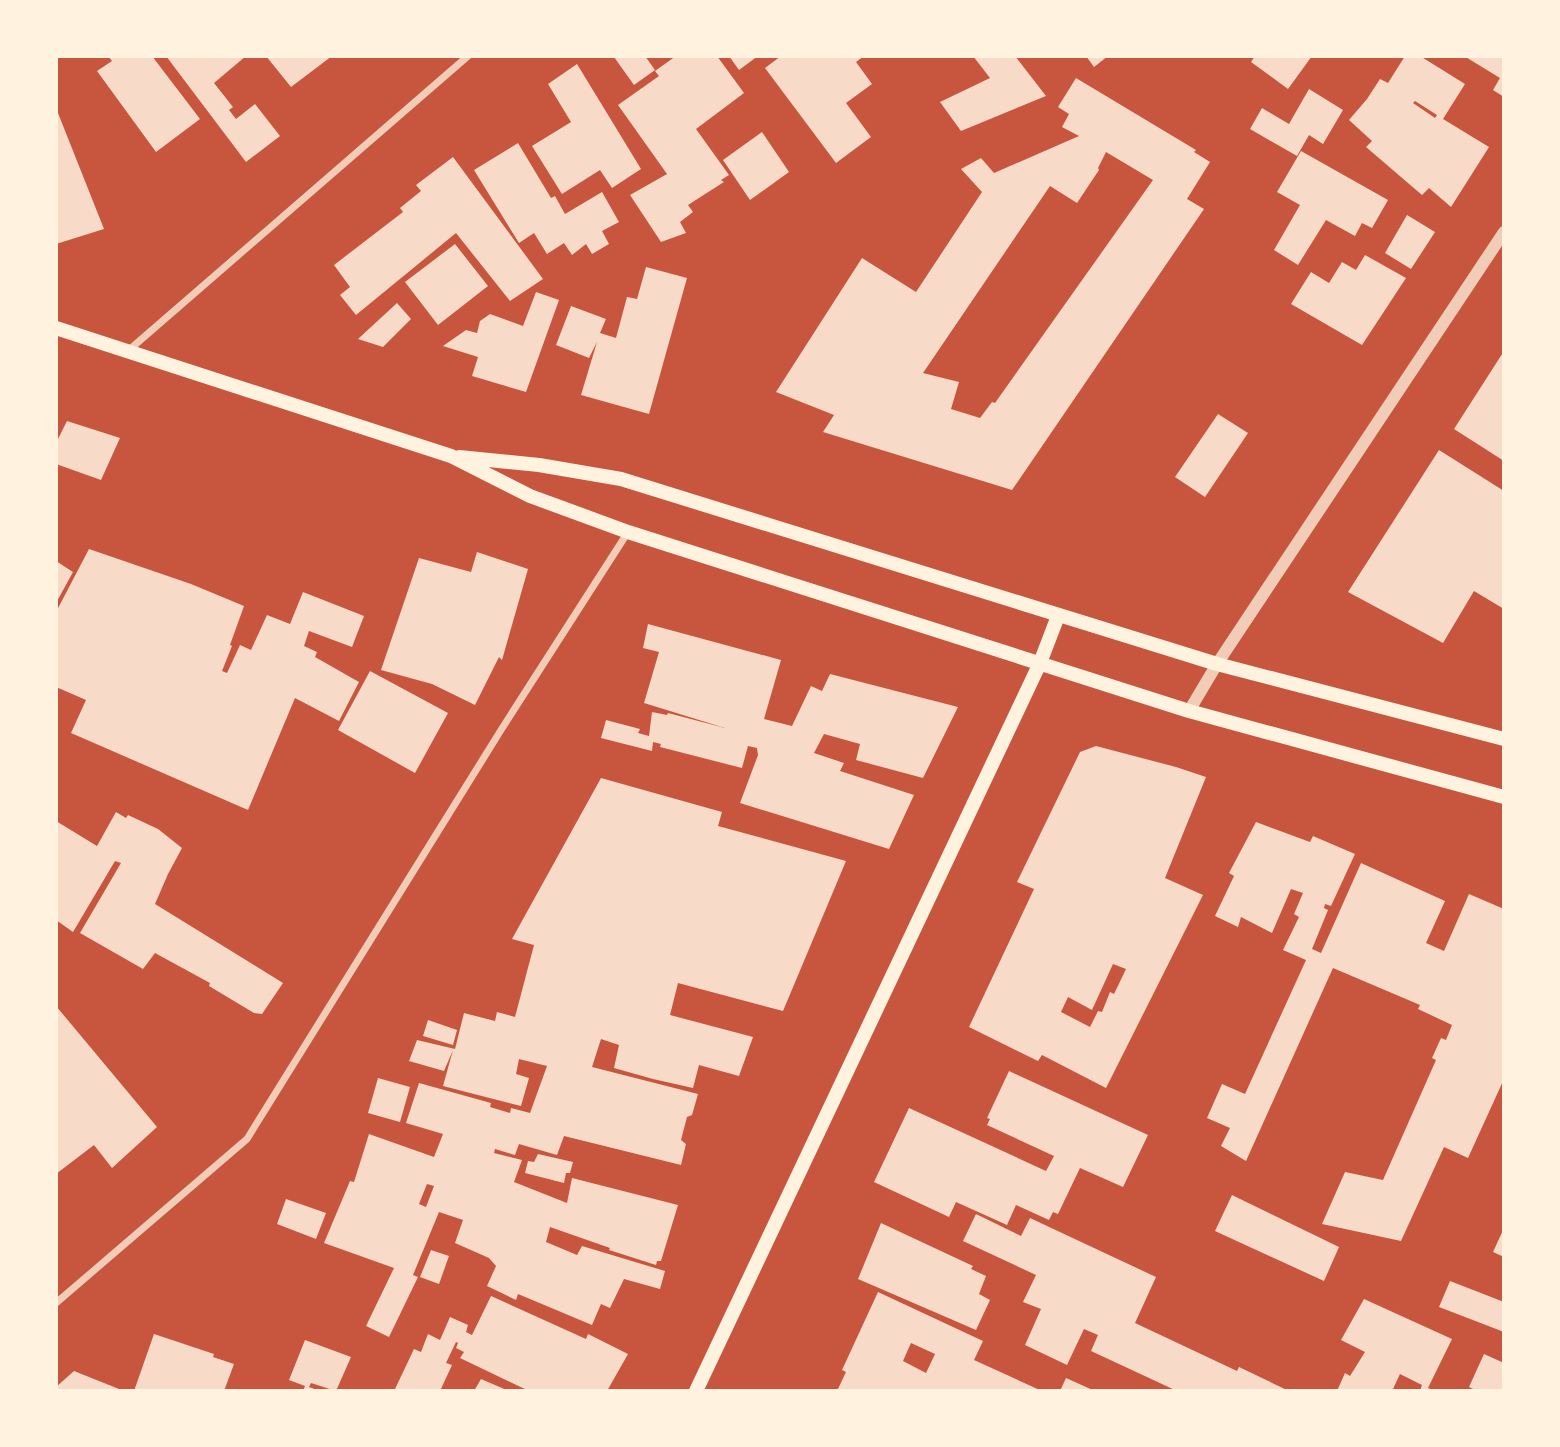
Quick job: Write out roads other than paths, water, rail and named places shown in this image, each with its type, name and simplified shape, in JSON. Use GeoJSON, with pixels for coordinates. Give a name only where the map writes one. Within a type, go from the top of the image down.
{"type":"FeatureCollection","features":[{"type":"Feature","properties":{"kind":"main road"},"geometry":{"type":"LineString","coordinates":[[56,328],[451,456],[530,496],[628,532],[1189,711],[1504,797]]}},
{"type":"Feature","properties":{"kind":"main road"},"geometry":{"type":"LineString","coordinates":[[451,456],[539,465],[621,480],[1217,664],[1504,739]]}},
{"type":"Feature","properties":{"kind":"main road"},"geometry":{"type":"LineString","coordinates":[[696,1391],[1040,663],[1058,616]]}},
{"type":"Feature","properties":{"kind":"street"},"geometry":{"type":"LineString","coordinates":[[129,350],[468,56]]}},
{"type":"Feature","properties":{"kind":"street"},"geometry":{"type":"LineString","coordinates":[[1189,711],[1217,664],[1504,232]]}},
{"type":"Feature","properties":{"kind":"street"},"geometry":{"type":"LineString","coordinates":[[56,1303],[247,1139],[501,730],[628,532]]}}]}
